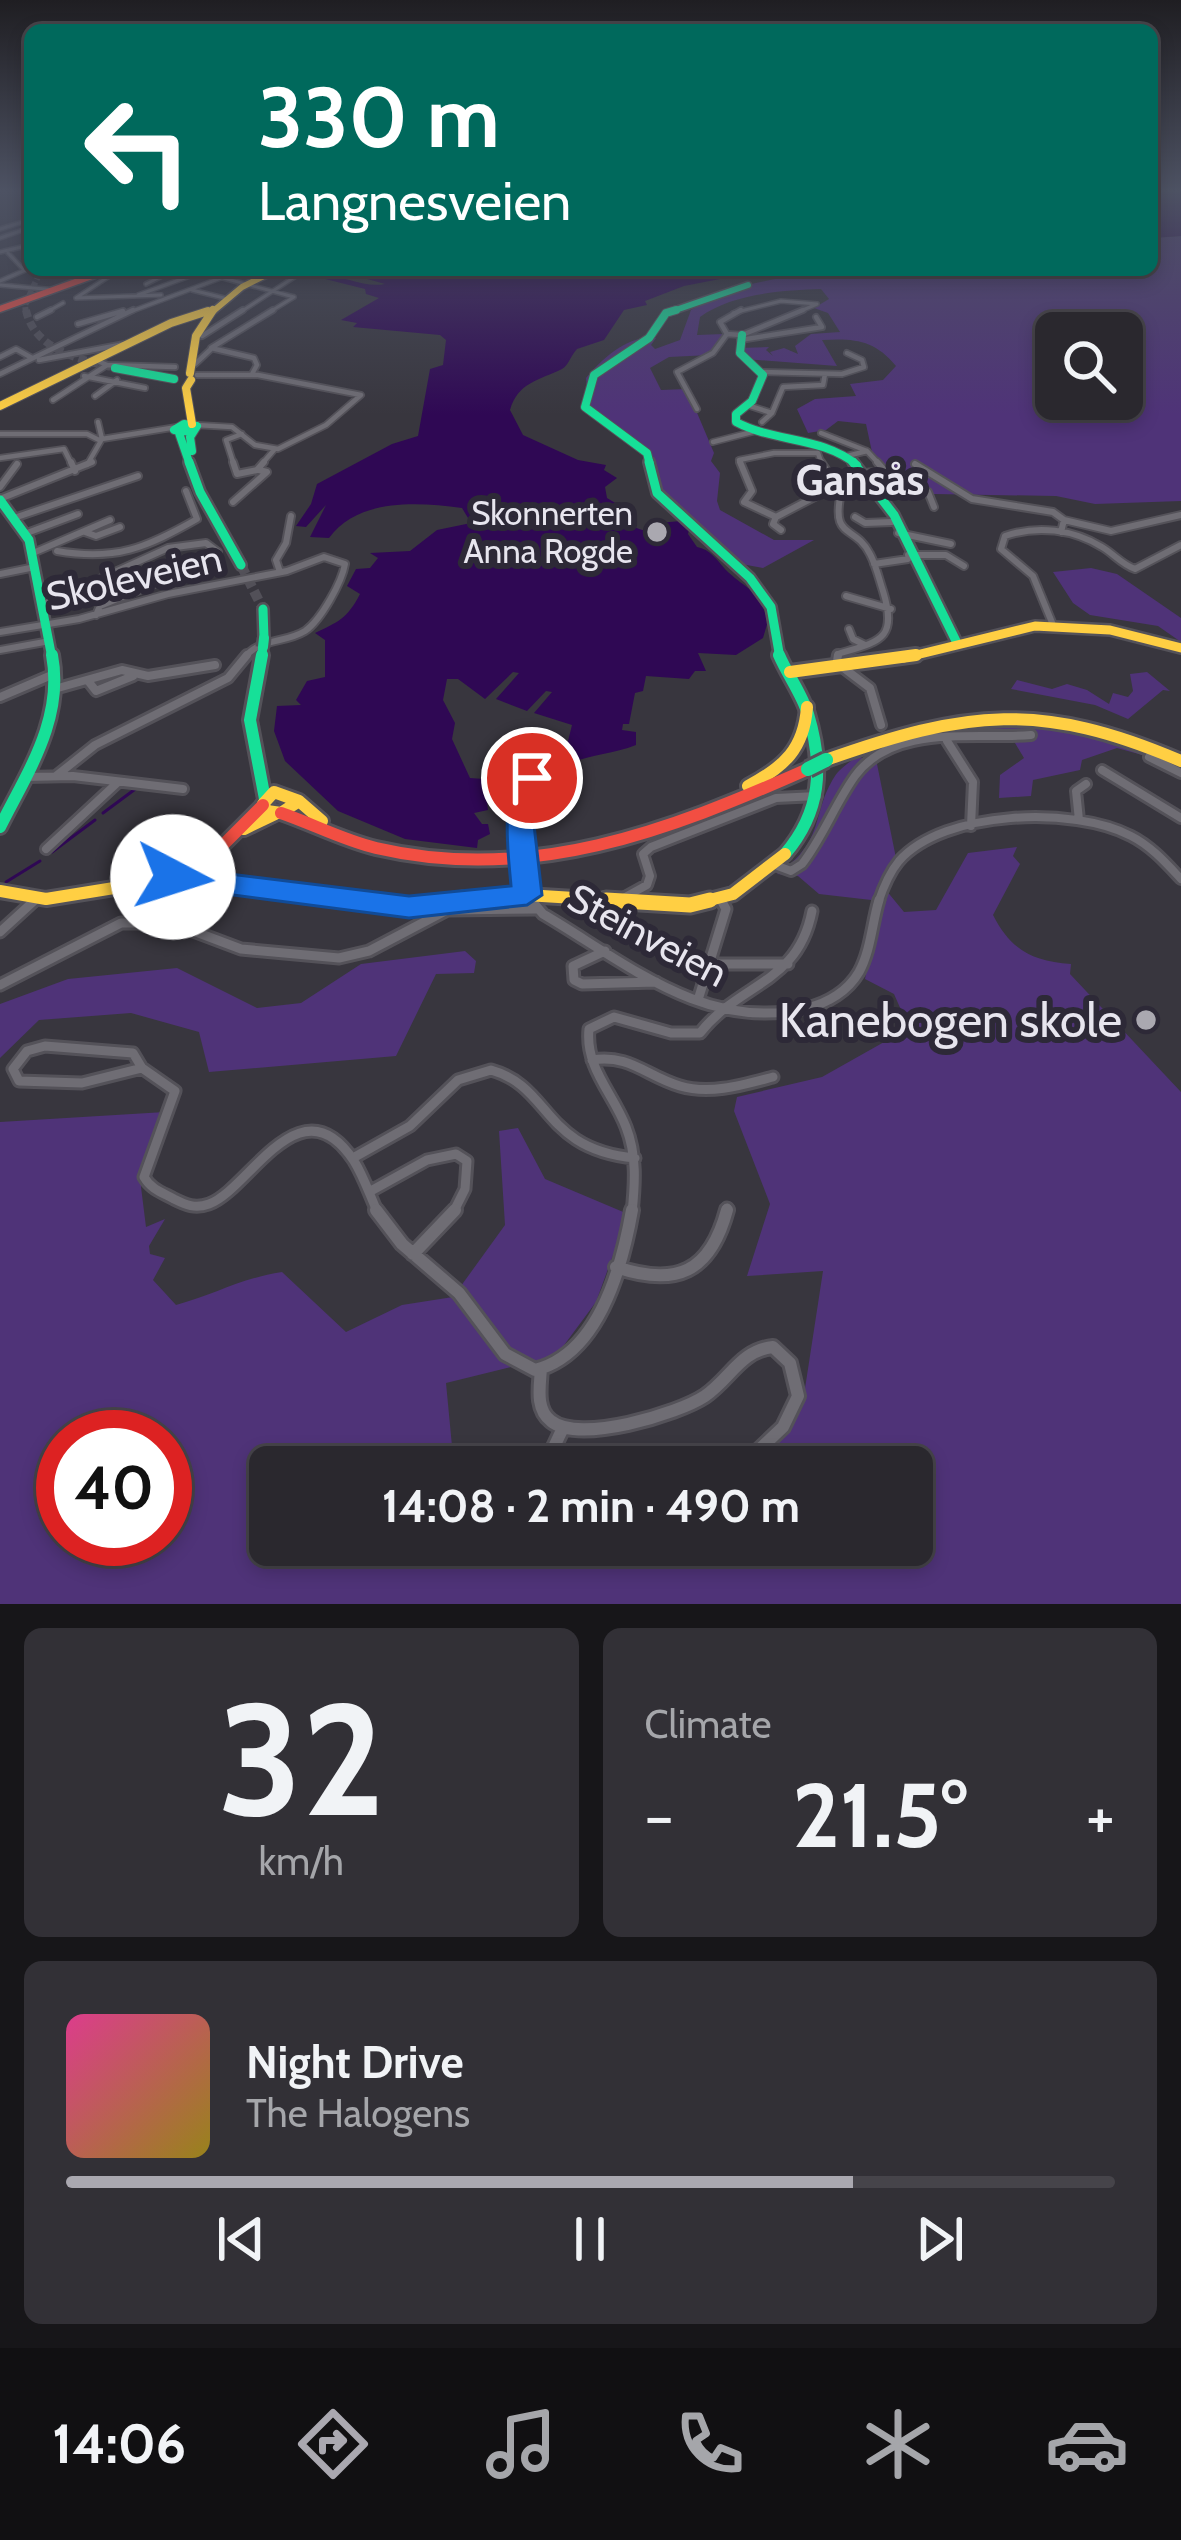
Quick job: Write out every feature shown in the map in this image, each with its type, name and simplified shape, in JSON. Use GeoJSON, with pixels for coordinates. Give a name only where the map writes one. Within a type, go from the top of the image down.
{"type":"FeatureCollection","features":[{"type":"Feature","properties":{"kind":"main road"},"geometry":{"type":"LineString","coordinates":[[0,309],[39,296],[60,297],[100,276]]}},
{"type":"Feature","properties":{"kind":"main road"},"geometry":{"type":"LineString","coordinates":[[109,369],[134,344],[201,314],[243,276]]}},
{"type":"Feature","properties":{"kind":"main road"},"geometry":{"type":"LineString","coordinates":[[0,891],[34,900],[136,881],[191,877],[409,907],[531,902],[690,905],[722,899],[775,865],[808,827],[817,796],[807,707],[778,657],[774,614],[760,589],[657,493],[647,453],[585,406],[595,374],[649,338],[666,314],[748,285]]}},
{"type":"Feature","properties":{"kind":"main road"},"geometry":{"type":"LineString","coordinates":[[201,314],[185,374],[182,417],[204,495],[241,565]]}},
{"type":"Feature","properties":{"kind":"main road"},"geometry":{"type":"LineString","coordinates":[[736,336],[740,353],[762,372],[754,397],[734,418],[817,441],[848,456],[869,478],[907,557],[957,643]]}},
{"type":"Feature","properties":{"kind":"main road"},"geometry":{"type":"LineString","coordinates":[[3,401],[48,379],[109,369],[185,374]]}},
{"type":"Feature","properties":{"kind":"main road"},"geometry":{"type":"LineString","coordinates":[[0,499],[27,533],[57,681],[51,722],[0,826]]}},
{"type":"Feature","properties":{"kind":"main road"},"geometry":{"type":"LineString","coordinates":[[263,610],[265,642],[250,710],[271,808]]}},
{"type":"Feature","properties":{"kind":"main road"},"geometry":{"type":"LineString","coordinates":[[790,672],[893,661],[1016,628],[1053,625],[1110,630],[1181,648]]}},
{"type":"Feature","properties":{"kind":"main road"},"geometry":{"type":"LineString","coordinates":[[625,845],[789,764],[805,742],[807,707]]}},
{"type":"Feature","properties":{"kind":"main road"},"geometry":{"type":"LineString","coordinates":[[271,808],[393,851],[436,860],[502,864],[560,860],[625,845],[826,760],[951,718],[1017,712],[1097,725],[1181,761]]}},
{"type":"Feature","properties":{"kind":"main road"},"geometry":{"type":"LineString","coordinates":[[258,757],[314,817],[393,851]]}},
{"type":"Feature","properties":{"kind":"main road"},"geometry":{"type":"LineString","coordinates":[[191,877],[239,831],[294,796]]}},
{"type":"Feature","properties":{"kind":"main road"},"geometry":{"type":"LineString","coordinates":[[208,879],[212,860]]}},
{"type":"Feature","properties":{"kind":"street"},"geometry":{"type":"LineString","coordinates":[[102,276],[75,297],[168,296]]}},
{"type":"Feature","properties":{"kind":"street"},"geometry":{"type":"LineString","coordinates":[[146,284],[162,276]]}},
{"type":"Feature","properties":{"kind":"street"},"geometry":{"type":"LineString","coordinates":[[138,295],[190,276]]}},
{"type":"Feature","properties":{"kind":"street"},"geometry":{"type":"LineString","coordinates":[[216,276],[243,276]]}},
{"type":"Feature","properties":{"kind":"street"},"geometry":{"type":"LineString","coordinates":[[78,324],[223,278],[243,276],[294,297],[211,349],[185,374]]}},
{"type":"Feature","properties":{"kind":"street"},"geometry":{"type":"LineString","coordinates":[[202,336],[246,311],[269,289],[296,278],[290,276]]}},
{"type":"Feature","properties":{"kind":"street"},"geometry":{"type":"LineString","coordinates":[[0,283],[60,297]]}},
{"type":"Feature","properties":{"kind":"street"},"geometry":{"type":"LineString","coordinates":[[192,290],[224,298]]}},
{"type":"Feature","properties":{"kind":"street"},"geometry":{"type":"LineString","coordinates":[[38,317],[60,297]]}},
{"type":"Feature","properties":{"kind":"street"},"geometry":{"type":"LineString","coordinates":[[697,409],[677,372],[736,336],[817,304],[793,297],[730,312],[720,322],[736,336],[822,327],[816,317]]}},
{"type":"Feature","properties":{"kind":"street"},"geometry":{"type":"LineString","coordinates":[[0,374],[140,306]]}},
{"type":"Feature","properties":{"kind":"street"},"geometry":{"type":"LineString","coordinates":[[213,330],[236,333]]}},
{"type":"Feature","properties":{"kind":"street"},"geometry":{"type":"LineString","coordinates":[[0,356],[16,349],[29,360],[134,344]]}},
{"type":"Feature","properties":{"kind":"street"},"geometry":{"type":"LineString","coordinates":[[211,349],[254,358],[257,365],[252,374]]}},
{"type":"Feature","properties":{"kind":"street"},"geometry":{"type":"LineString","coordinates":[[762,372],[849,374],[864,367],[862,360],[847,353]]}},
{"type":"Feature","properties":{"kind":"street"},"geometry":{"type":"LineString","coordinates":[[95,396],[109,369]]}},
{"type":"Feature","properties":{"kind":"street"},"geometry":{"type":"LineString","coordinates":[[84,376],[109,369],[145,388]]}},
{"type":"Feature","properties":{"kind":"street"},"geometry":{"type":"LineString","coordinates":[[53,400],[84,376],[109,369],[252,374],[361,395],[326,425],[275,449],[257,470],[240,476],[233,470],[226,440],[242,434]]}},
{"type":"Feature","properties":{"kind":"street"},"geometry":{"type":"LineString","coordinates":[[713,442],[757,427],[772,413],[783,388],[823,386],[825,374]]}},
{"type":"Feature","properties":{"kind":"street"},"geometry":{"type":"LineString","coordinates":[[747,405],[772,413]]}},
{"type":"Feature","properties":{"kind":"street"},"geometry":{"type":"LineString","coordinates":[[0,499],[94,462],[101,440],[98,422]]}},
{"type":"Feature","properties":{"kind":"street"},"geometry":{"type":"LineString","coordinates":[[0,434],[87,434],[101,440],[218,426],[232,427],[255,445],[275,449]]}},
{"type":"Feature","properties":{"kind":"street"},"geometry":{"type":"LineString","coordinates":[[821,433],[867,451],[885,471],[928,492],[934,507]]}},
{"type":"Feature","properties":{"kind":"street"},"geometry":{"type":"LineString","coordinates":[[0,458],[64,449],[75,471]]}},
{"type":"Feature","properties":{"kind":"street"},"geometry":{"type":"LineString","coordinates":[[848,456],[867,451]]}},
{"type":"Feature","properties":{"kind":"street"},"geometry":{"type":"LineString","coordinates":[[776,518],[744,502],[752,491],[740,460],[814,452],[842,496],[836,507],[841,526],[869,550],[891,609],[888,630],[866,646],[838,654],[839,667],[870,688],[881,725]]}},
{"type":"Feature","properties":{"kind":"street"},"geometry":{"type":"LineString","coordinates":[[0,488],[17,464]]}},
{"type":"Feature","properties":{"kind":"street"},"geometry":{"type":"LineString","coordinates":[[915,464],[974,500],[1031,504],[1064,520],[1111,531],[1181,515]]}},
{"type":"Feature","properties":{"kind":"street"},"geometry":{"type":"LineString","coordinates":[[233,502],[267,472],[257,470]]}},
{"type":"Feature","properties":{"kind":"street"},"geometry":{"type":"LineString","coordinates":[[781,530],[772,524],[776,518],[836,487],[885,471]]}},
{"type":"Feature","properties":{"kind":"street"},"geometry":{"type":"LineString","coordinates":[[17,518],[138,476]]}},
{"type":"Feature","properties":{"kind":"street"},"geometry":{"type":"LineString","coordinates":[[57,551],[95,559],[161,539],[197,519],[186,491]]}},
{"type":"Feature","properties":{"kind":"street"},"geometry":{"type":"LineString","coordinates":[[27,533],[78,514]]}},
{"type":"Feature","properties":{"kind":"street","name":"Skoleveien"},"geometry":{"type":"LineString","coordinates":[[280,572],[276,560],[286,543],[291,516]]}},
{"type":"Feature","properties":{"kind":"street"},"geometry":{"type":"LineString","coordinates":[[855,518],[951,544]]}},
{"type":"Feature","properties":{"kind":"street"},"geometry":{"type":"LineString","coordinates":[[0,574],[57,551],[110,520]]}},
{"type":"Feature","properties":{"kind":"street"},"geometry":{"type":"LineString","coordinates":[[1061,532],[1064,520]]}},
{"type":"Feature","properties":{"kind":"street"},"geometry":{"type":"LineString","coordinates":[[83,532],[96,536],[120,527]]}},
{"type":"Feature","properties":{"kind":"street"},"geometry":{"type":"LineString","coordinates":[[1053,625],[1033,576],[1000,543],[1019,530],[1061,532],[1104,548],[1126,568],[1143,567],[1181,545]]}},
{"type":"Feature","properties":{"kind":"street"},"geometry":{"type":"LineString","coordinates":[[42,605],[173,546],[209,544],[218,552],[211,560],[100,606],[96,615]]}},
{"type":"Feature","properties":{"kind":"street"},"geometry":{"type":"LineString","coordinates":[[874,564],[946,555],[964,566]]}},
{"type":"Feature","properties":{"kind":"street","name":"Skoleveien"},"geometry":{"type":"LineString","coordinates":[[0,632],[48,633],[168,594],[280,572],[324,557],[341,561],[346,569],[312,626],[265,642]]}},
{"type":"Feature","properties":{"kind":"street"},"geometry":{"type":"LineString","coordinates":[[846,596],[891,609]]}},
{"type":"Feature","properties":{"kind":"street"},"geometry":{"type":"LineString","coordinates":[[849,629],[853,639],[866,646]]}},
{"type":"Feature","properties":{"kind":"street"},"geometry":{"type":"LineString","coordinates":[[0,650],[48,633]]}},
{"type":"Feature","properties":{"kind":"street"},"geometry":{"type":"LineString","coordinates":[[56,776],[95,745],[228,678],[252,648],[265,642]]}},
{"type":"Feature","properties":{"kind":"street"},"geometry":{"type":"LineString","coordinates":[[0,697],[57,681],[89,682],[96,692],[134,676],[178,674],[215,665]]}},
{"type":"Feature","properties":{"kind":"street"},"geometry":{"type":"LineString","coordinates":[[775,865],[791,871],[806,862],[819,831],[872,757],[901,744],[1031,736]]}},
{"type":"Feature","properties":{"kind":"street"},"geometry":{"type":"LineString","coordinates":[[946,740],[972,780],[970,826]]}},
{"type":"Feature","properties":{"kind":"street"},"geometry":{"type":"LineString","coordinates":[[0,985],[110,926],[172,923],[241,950],[339,958],[369,951],[447,910],[531,902],[520,816],[531,784],[531,762],[511,742]]}},
{"type":"Feature","properties":{"kind":"street"},"geometry":{"type":"LineString","coordinates":[[1149,757],[1181,773]]}},
{"type":"Feature","properties":{"kind":"street"},"geometry":{"type":"LineString","coordinates":[[1102,770],[1181,818]]}},
{"type":"Feature","properties":{"kind":"street"},"geometry":{"type":"LineString","coordinates":[[26,777],[183,789]]}},
{"type":"Feature","properties":{"kind":"street"},"geometry":{"type":"LineString","coordinates":[[46,849],[118,782]]}},
{"type":"Feature","properties":{"kind":"street"},"geometry":{"type":"LineString","coordinates":[[1079,820],[1076,790],[1086,784]]}},
{"type":"Feature","properties":{"kind":"street"},"geometry":{"type":"LineString","coordinates":[[617,902],[621,895],[647,885],[644,851],[776,797],[817,796]]}},
{"type":"Feature","properties":{"kind":"street","name":"Steinveien"},"geometry":{"type":"LineString","coordinates":[[531,902],[659,982],[719,1009],[776,1016],[807,1010],[847,986],[862,968],[881,894],[898,862],[916,847],[970,826],[1024,819],[1079,820],[1138,840],[1181,879]]}},
{"type":"Feature","properties":{"kind":"street"},"geometry":{"type":"LineString","coordinates":[[172,923],[226,882]]}},
{"type":"Feature","properties":{"kind":"street"},"geometry":{"type":"LineString","coordinates":[[698,1000],[726,909],[722,899]]}},
{"type":"Feature","properties":{"kind":"street"},"geometry":{"type":"LineString","coordinates":[[0,932],[29,910],[34,900]]}},
{"type":"Feature","properties":{"kind":"street"},"geometry":{"type":"LineString","coordinates":[[142,1068],[114,1079],[36,1083],[19,1081],[13,1069],[27,1051],[45,1046],[125,1049],[142,1068],[170,1086],[175,1098],[146,1162],[144,1178],[149,1186],[190,1207],[215,1204],[260,1154],[295,1135],[329,1139],[352,1158],[387,1228],[470,1306],[496,1350],[509,1360],[541,1368],[559,1361],[584,1336],[616,1267],[631,1217],[635,1158],[629,1133],[592,1060],[587,1034],[602,1018],[624,1016],[660,1033],[691,1036],[709,1026],[719,1009],[759,988],[788,964],[807,937],[812,911]]}},
{"type":"Feature","properties":{"kind":"street"},"geometry":{"type":"LineString","coordinates":[[606,950],[573,966],[574,980],[589,985],[659,982]]}},
{"type":"Feature","properties":{"kind":"street"},"geometry":{"type":"LineString","coordinates":[[709,964],[788,964]]}},
{"type":"Feature","properties":{"kind":"street"},"geometry":{"type":"LineString","coordinates":[[592,1060],[634,1060],[676,1084],[695,1089],[773,1077]]}},
{"type":"Feature","properties":{"kind":"street"},"geometry":{"type":"LineString","coordinates":[[352,1158],[410,1125],[462,1076],[490,1070],[519,1081],[544,1118],[568,1139],[602,1155],[635,1158]]}},
{"type":"Feature","properties":{"kind":"street"},"geometry":{"type":"LineString","coordinates":[[369,1192],[435,1156],[464,1157],[469,1175],[461,1200],[413,1254]]}},
{"type":"Feature","properties":{"kind":"street"},"geometry":{"type":"LineString","coordinates":[[616,1267],[656,1278],[688,1272],[707,1258],[721,1238],[727,1208]]}},
{"type":"Feature","properties":{"kind":"street"},"geometry":{"type":"LineString","coordinates":[[541,1368],[541,1404],[562,1430],[596,1432],[700,1400],[717,1389],[751,1352],[767,1346],[779,1351],[795,1371],[797,1403],[764,1446]]}},
{"type":"Feature","properties":{"kind":"street"},"geometry":{"type":"LineString","coordinates":[[554,1446],[562,1430]]}},
{"type":"Feature","properties":{"kind":"shaded area"},"geometry":{"type":"Polygon","coordinates":[[[1158,266],[1181,266],[1181,501],[1095,504],[1056,496],[934,494],[891,477],[872,452],[866,424],[838,421],[826,430],[808,433],[797,409],[815,399],[856,396],[850,384],[883,380],[896,366],[872,346],[844,340],[822,340],[837,366],[744,359],[739,348],[769,347],[766,350],[773,356],[770,352],[784,348],[798,354],[795,346],[811,334],[840,332],[828,313],[814,308],[829,299],[821,289],[758,295],[700,317],[697,335],[724,334],[710,355],[669,357],[650,368],[661,390],[687,389],[714,453],[711,461],[720,473],[720,510],[774,540],[814,540],[763,568],[736,563],[658,488],[653,458],[589,411],[586,378],[608,356],[636,340],[656,338],[651,345],[655,349],[680,340],[691,310],[733,288],[789,276],[1158,276],[1158,266]]]}},
{"type":"Feature","properties":{"kind":"shaded area"},"geometry":{"type":"Polygon","coordinates":[[[313,276],[385,284],[357,276],[736,276],[684,286],[645,301],[647,305],[624,310],[604,340],[577,349],[564,368],[531,383],[518,393],[510,410],[523,435],[578,460],[606,465],[604,470],[617,478],[605,487],[607,498],[617,504],[612,512],[634,527],[661,530],[658,523],[681,521],[690,526],[688,534],[697,547],[709,552],[755,595],[768,621],[763,638],[736,655],[698,653],[706,671],[695,671],[689,679],[646,676],[643,691],[635,693],[629,724],[623,724],[622,730],[636,732],[636,745],[571,763],[564,760],[559,747],[567,745],[572,725],[534,713],[552,692],[546,691],[527,711],[496,699],[519,673],[513,672],[485,699],[458,679],[447,679],[443,700],[455,723],[452,739],[470,778],[484,779],[488,810],[474,813],[482,824],[488,824],[490,834],[478,840],[477,848],[405,839],[338,811],[285,761],[274,731],[277,706],[301,705],[296,700],[307,681],[325,677],[325,640],[315,633],[351,609],[360,594],[347,586],[356,569],[370,568],[378,558],[370,553],[410,551],[437,530],[471,523],[462,508],[405,504],[355,516],[329,538],[310,537],[326,505],[306,527],[296,526],[317,484],[392,444],[418,436],[430,369],[443,365],[446,340],[440,335],[353,327],[357,323],[341,320],[379,298],[366,294],[365,289],[313,276]]]}},
{"type":"Feature","properties":{"kind":"shaded area"},"geometry":{"type":"Polygon","coordinates":[[[1091,568],[1117,574],[1181,618],[1181,642],[1158,626],[1090,615],[1073,603],[1053,572],[1091,568]]]}},
{"type":"Feature","properties":{"kind":"shaded area"},"geometry":{"type":"Polygon","coordinates":[[[1147,672],[1170,691],[1163,690],[1128,719],[1095,705],[1011,689],[1017,680],[1052,689],[1067,684],[1109,704],[1113,693],[1128,697],[1133,691],[1130,674],[1147,672]]]}},
{"type":"Feature","properties":{"kind":"shaded area"},"geometry":{"type":"Polygon","coordinates":[[[1005,714],[1078,722],[1174,761],[1168,765],[1137,747],[1146,756],[1117,748],[1082,760],[1080,770],[1033,780],[1031,796],[999,798],[1000,775],[1024,758],[1012,738],[933,740],[1008,718],[910,730],[945,720],[1005,714]]]}},
{"type":"Feature","properties":{"kind":"shaded area"},"geometry":{"type":"Polygon","coordinates":[[[857,756],[877,764],[897,863],[881,884],[904,912],[936,910],[968,853],[1017,847],[1013,856],[1020,864],[993,915],[1000,927],[1024,952],[1071,964],[1070,974],[1181,1092],[1181,1604],[0,1604],[0,1122],[165,1112],[141,1187],[146,1227],[165,1219],[149,1246],[150,1254],[165,1258],[153,1280],[176,1305],[282,1272],[346,1332],[402,1305],[453,1297],[505,1225],[499,1131],[518,1128],[545,1179],[628,1214],[596,1302],[556,1356],[446,1383],[452,1446],[249,1446],[249,1566],[933,1566],[933,1446],[754,1446],[802,1408],[823,1271],[747,1276],[770,1204],[734,1111],[737,1097],[822,1077],[909,1028],[894,994],[865,979],[880,901],[819,894],[798,876],[777,874],[804,850],[827,790],[857,756]]]}},
{"type":"Feature","properties":{"kind":"shaded area"},"geometry":{"type":"Polygon","coordinates":[[[465,951],[476,961],[474,973],[436,974],[396,1056],[209,1072],[199,1032],[131,1013],[39,1020],[0,1058],[0,1004],[68,979],[177,968],[257,1008],[301,1003],[361,964],[465,951]]]}},
{"type":"Feature","properties":{"kind":"waterway"},"geometry":{"type":"LineString","coordinates":[[103,813],[138,787]]}},
{"type":"Feature","properties":{"kind":"waterway"},"geometry":{"type":"LineString","coordinates":[[52,852],[95,820]]}},
{"type":"Feature","properties":{"kind":"waterway"},"geometry":{"type":"LineString","coordinates":[[6,882],[40,861]]}},
{"type":"Feature","properties":{"kind":"tunnel"},"geometry":{"type":"LineString","coordinates":[[26,313],[38,276]]}},
{"type":"Feature","properties":{"kind":"tunnel"},"geometry":{"type":"LineString","coordinates":[[26,310],[38,335],[49,344],[74,357],[115,368]]}},
{"type":"Feature","properties":{"kind":"tunnel"},"geometry":{"type":"LineString","coordinates":[[241,565],[263,609]]}},
{"type":"Feature","properties":{"kind":"traffic: fast"},"geometry":{"type":"LineString","coordinates":[[748,285],[666,313],[649,338],[594,375],[585,407],[647,453],[657,493],[750,578],[771,607],[779,657],[808,712],[818,777],[808,827],[785,854]]}},
{"type":"Feature","properties":{"kind":"traffic: fast"},"geometry":{"type":"LineString","coordinates":[[742,335],[740,353],[763,375],[752,401],[736,414],[736,422],[762,433],[830,447],[863,470],[894,515],[957,643]]}},
{"type":"Feature","properties":{"kind":"traffic: fast"},"geometry":{"type":"LineString","coordinates":[[115,368],[174,379]]}},
{"type":"Feature","properties":{"kind":"traffic: fast"},"geometry":{"type":"LineString","coordinates":[[192,451],[190,437],[197,426],[184,424],[174,430],[193,432]]}},
{"type":"Feature","properties":{"kind":"traffic: fast"},"geometry":{"type":"LineString","coordinates":[[179,433],[200,492],[241,565]]}},
{"type":"Feature","properties":{"kind":"traffic: fast"},"geometry":{"type":"LineString","coordinates":[[0,500],[29,540],[58,688],[49,728],[0,827]]}},
{"type":"Feature","properties":{"kind":"traffic: fast"},"geometry":{"type":"LineString","coordinates":[[263,609],[264,638]]}},
{"type":"Feature","properties":{"kind":"traffic: fast"},"geometry":{"type":"LineString","coordinates":[[263,647],[264,638]]}},
{"type":"Feature","properties":{"kind":"traffic: fast"},"geometry":{"type":"LineString","coordinates":[[263,647],[250,720],[265,799]]}},
{"type":"Feature","properties":{"kind":"traffic: fast"},"geometry":{"type":"LineString","coordinates":[[808,769],[826,760]]}},
{"type":"Feature","properties":{"kind":"traffic: slow"},"geometry":{"type":"LineString","coordinates":[[190,373],[191,353],[204,321],[227,297],[264,276]]}},
{"type":"Feature","properties":{"kind":"traffic: slow"},"geometry":{"type":"LineString","coordinates":[[0,406],[171,323],[208,311]]}},
{"type":"Feature","properties":{"kind":"traffic: slow"},"geometry":{"type":"LineString","coordinates":[[191,380],[186,388],[192,424]]}},
{"type":"Feature","properties":{"kind":"traffic: slow"},"geometry":{"type":"LineString","coordinates":[[790,672],[893,661],[1035,626],[1110,630],[1181,648]]}},
{"type":"Feature","properties":{"kind":"traffic: slow"},"geometry":{"type":"LineString","coordinates":[[748,786],[792,756],[803,736],[807,707]]}},
{"type":"Feature","properties":{"kind":"traffic: slow"},"geometry":{"type":"LineString","coordinates":[[826,760],[920,729],[1004,717],[1087,726],[1181,761]]}},
{"type":"Feature","properties":{"kind":"traffic: slow"},"geometry":{"type":"LineString","coordinates":[[299,801],[281,813],[267,811],[263,804],[274,792],[282,793],[295,798],[300,802],[316,817],[322,821]]}},
{"type":"Feature","properties":{"kind":"traffic: slow"},"geometry":{"type":"LineString","coordinates":[[244,829],[275,814]]}},
{"type":"Feature","properties":{"kind":"traffic: slow"},"geometry":{"type":"LineString","coordinates":[[0,891],[46,899],[182,877],[409,907],[510,894],[690,905],[733,894],[785,854]]}},
{"type":"Feature","properties":{"kind":"traffic: jam"},"geometry":{"type":"LineString","coordinates":[[0,309],[92,276]]}},
{"type":"Feature","properties":{"kind":"traffic: jam"},"geometry":{"type":"LineString","coordinates":[[281,813],[364,845],[436,859],[546,858],[650,834],[808,769]]}},
{"type":"Feature","properties":{"kind":"traffic: jam"},"geometry":{"type":"LineString","coordinates":[[191,877],[263,805]]}},
{"type":"Feature","properties":{"kind":"place","name":"Skonnerten Anna Rogde"},"geometry":{"type":"Point","coordinates":[657,532]}},
{"type":"Feature","properties":{"kind":"place","name":"Kanebogen skole"},"geometry":{"type":"Point","coordinates":[1146,1020]}},
{"type":"Feature","properties":{"kind":"district","name":"Gansås"},"geometry":{"type":"Point","coordinates":[860,480]}},
{"type":"Feature","properties":{"kind":"route"},"geometry":{"type":"LineString","coordinates":[[173,877],[409,907],[527,895],[520,812],[532,778]]}}]}
